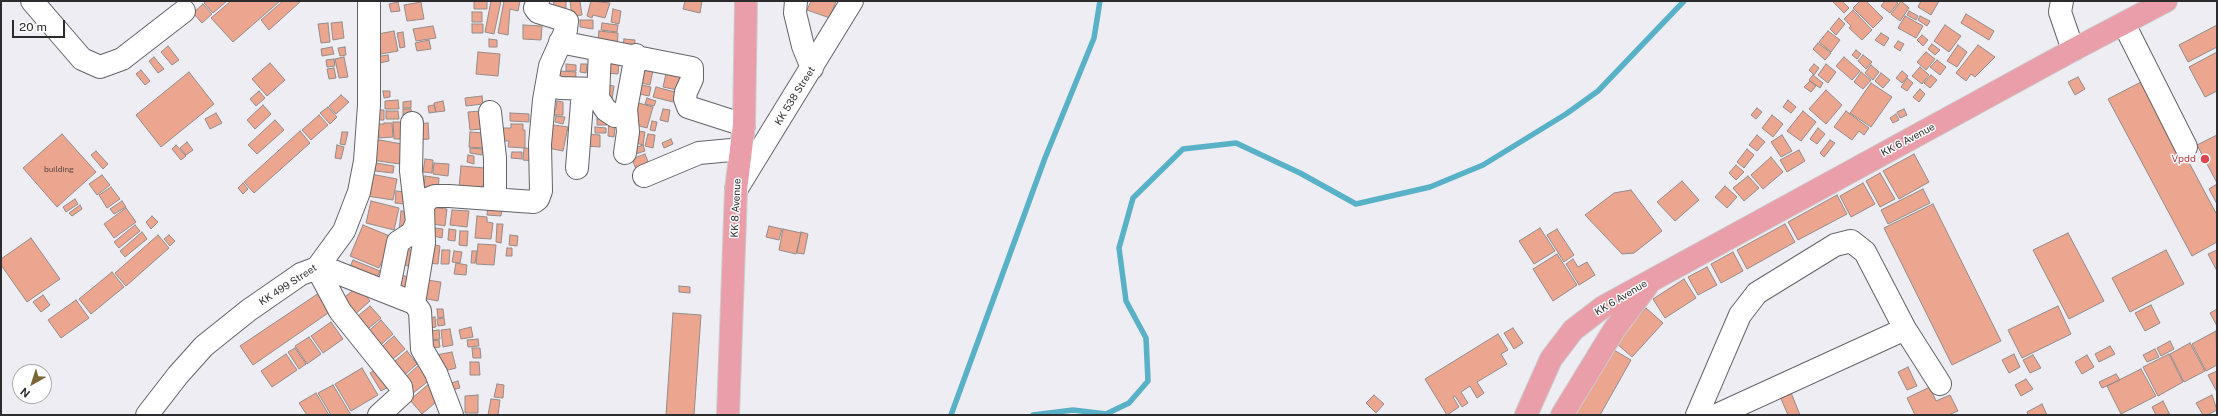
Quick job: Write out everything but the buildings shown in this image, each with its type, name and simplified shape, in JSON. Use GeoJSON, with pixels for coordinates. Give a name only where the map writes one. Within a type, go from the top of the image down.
{"type":"FeatureCollection","features":[{"type":"Feature","properties":{"kind":"main road","name":"KK 8 Avenue"},"geometry":{"type":"LineString","coordinates":[[728,415],[736,190],[744,125],[746,1]]}},
{"type":"Feature","properties":{"kind":"main road","name":"KK 6 Avenue"},"geometry":{"type":"LineString","coordinates":[[1526,415],[1551,359],[1573,330],[1603,307],[2073,50],[2166,1]]}},
{"type":"Feature","properties":{"kind":"main road","name":"KK 6 Avenue"},"geometry":{"type":"LineString","coordinates":[[1562,415],[1614,330],[1651,280]]}},
{"type":"Feature","properties":{"kind":"street"},"geometry":{"type":"LineString","coordinates":[[32,1],[82,59],[100,67],[122,59],[184,11]]}},
{"type":"Feature","properties":{"kind":"street","name":"KK 499 Street"},"geometry":{"type":"LineString","coordinates":[[147,415],[178,375],[204,346],[249,310],[301,274],[317,268],[344,231],[359,192],[365,161],[369,105],[369,1]]}},
{"type":"Feature","properties":{"kind":"street"},"geometry":{"type":"LineString","coordinates":[[414,303],[424,243],[423,207],[427,199],[435,196],[495,198],[534,202],[538,199],[541,191],[540,144],[547,83],[550,66],[567,21],[538,12],[535,8],[538,1]]}},
{"type":"Feature","properties":{"kind":"street"},"geometry":{"type":"LineString","coordinates":[[796,1],[795,14],[801,40],[812,68]]}},
{"type":"Feature","properties":{"kind":"street","name":"KK 538 Street"},"geometry":{"type":"LineString","coordinates":[[736,190],[852,1]]}},
{"type":"Feature","properties":{"kind":"street"},"geometry":{"type":"LineString","coordinates":[[2062,1],[2060,12],[2073,50]]}},
{"type":"Feature","properties":{"kind":"street"},"geometry":{"type":"LineString","coordinates":[[2124,24],[2186,147]]}},
{"type":"Feature","properties":{"kind":"street"},"geometry":{"type":"LineString","coordinates":[[560,42],[636,55],[692,68],[692,79],[685,100],[688,107],[744,125]]}},
{"type":"Feature","properties":{"kind":"street"},"geometry":{"type":"LineString","coordinates":[[577,168],[581,113],[591,90],[600,50]]}},
{"type":"Feature","properties":{"kind":"street"},"geometry":{"type":"LineString","coordinates":[[625,153],[628,132],[621,114],[636,55]]}},
{"type":"Feature","properties":{"kind":"street"},"geometry":{"type":"LineString","coordinates":[[547,83],[560,88],[591,90],[606,110],[621,114]]}},
{"type":"Feature","properties":{"kind":"street"},"geometry":{"type":"LineString","coordinates":[[490,112],[495,158],[495,198]]}},
{"type":"Feature","properties":{"kind":"street"},"geometry":{"type":"LineString","coordinates":[[581,113],[621,114]]}},
{"type":"Feature","properties":{"kind":"street"},"geometry":{"type":"LineString","coordinates":[[388,292],[398,242],[412,233],[417,222],[411,171],[412,123]]}},
{"type":"Feature","properties":{"kind":"street"},"geometry":{"type":"LineString","coordinates":[[644,176],[699,153],[742,149]]}},
{"type":"Feature","properties":{"kind":"street"},"geometry":{"type":"LineString","coordinates":[[1697,415],[1740,315],[1757,293],[1835,245],[1851,241],[1865,252],[1905,329],[1940,384]]}},
{"type":"Feature","properties":{"kind":"street"},"geometry":{"type":"LineString","coordinates":[[317,268],[333,271],[414,303],[420,311],[422,350],[436,373],[452,415]]}},
{"type":"Feature","properties":{"kind":"street"},"geometry":{"type":"LineString","coordinates":[[317,268],[340,311],[400,387],[402,394],[379,415]]}},
{"type":"Feature","properties":{"kind":"street"},"geometry":{"type":"LineString","coordinates":[[1717,415],[1905,329]]}},
{"type":"Feature","properties":{"kind":"waterway"},"geometry":{"type":"LineString","coordinates":[[951,415],[1045,158],[1094,38],[1100,1]]}},
{"type":"Feature","properties":{"kind":"waterway"},"geometry":{"type":"LineString","coordinates":[[1033,415],[1073,410],[1106,414],[1129,403],[1148,381],[1146,338],[1126,301],[1119,248],[1133,198],[1183,149],[1236,143],[1300,173],[1356,204],[1430,187],[1483,165],[1566,114],[1598,91],[1684,1]]}},
{"type":"Feature","properties":{"kind":"place","name":"Vpdd"},"geometry":{"type":"Point","coordinates":[2205,159]}}]}
